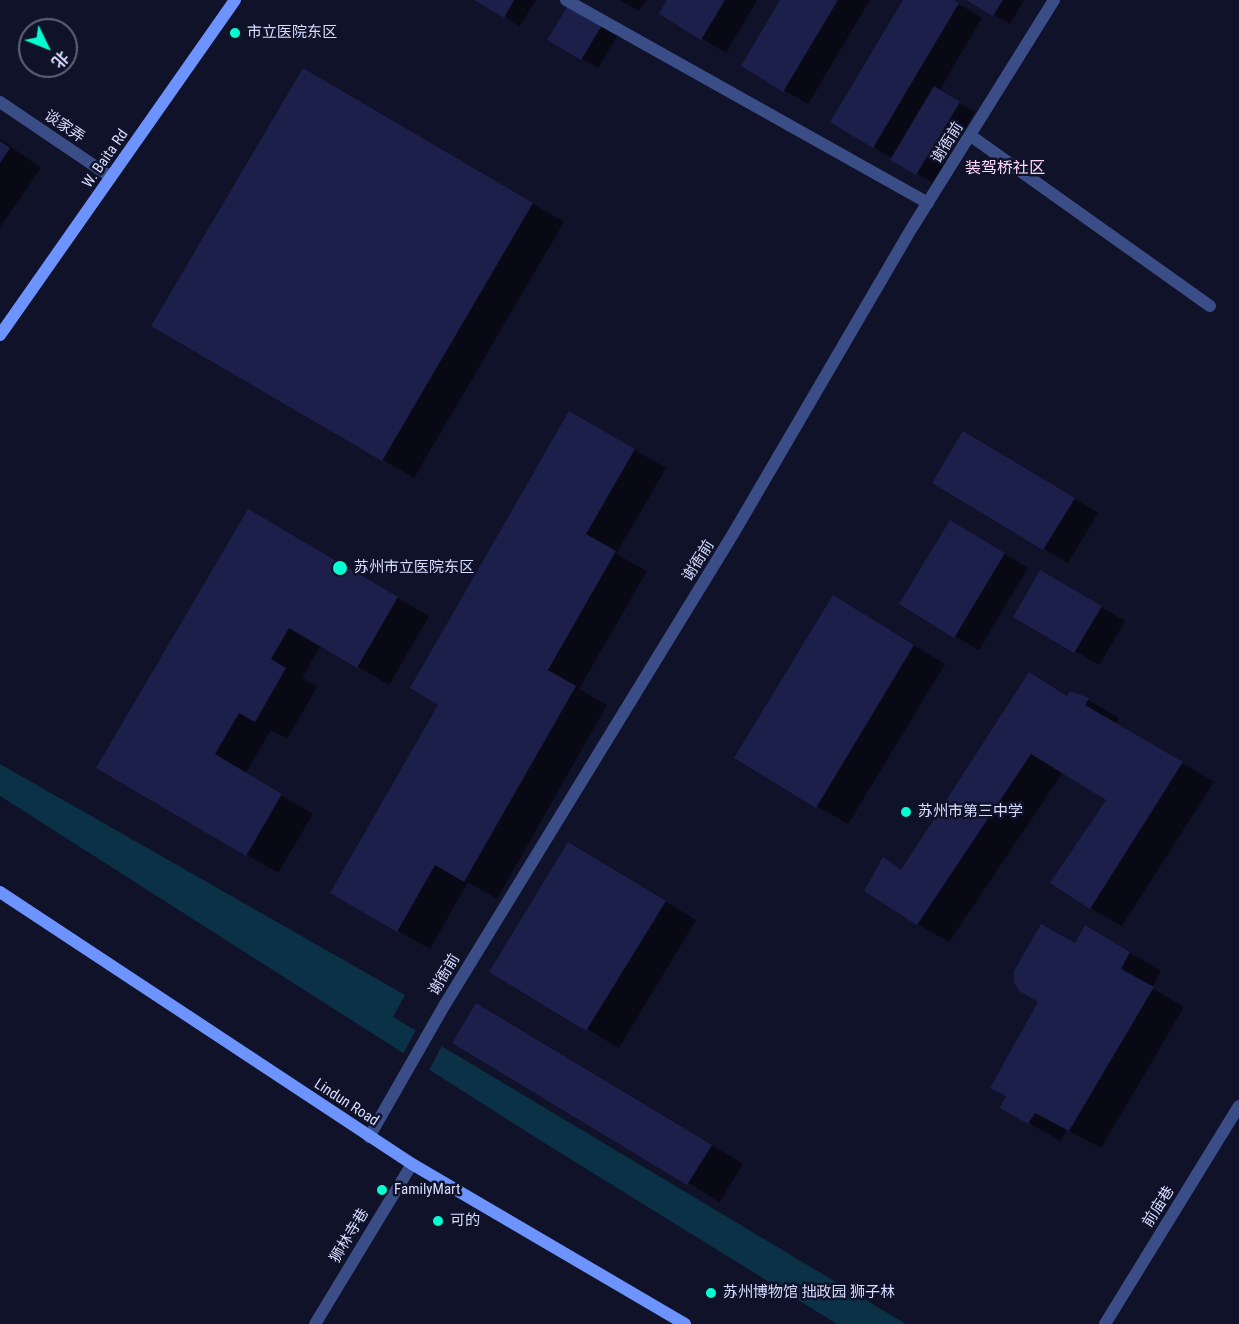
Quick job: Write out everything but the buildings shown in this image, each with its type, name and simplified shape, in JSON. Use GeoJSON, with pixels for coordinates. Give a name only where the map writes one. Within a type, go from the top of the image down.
{"type":"FeatureCollection","features":[{"type":"Feature","properties":{"kind":"main road","name":"W. Baita Rd"},"geometry":{"type":"LineString","coordinates":[[0,335],[235,0]]}},
{"type":"Feature","properties":{"kind":"main road","name":"Lindun Road"},"geometry":{"type":"LineString","coordinates":[[0,892],[369,1137],[685,1324]]}},
{"type":"Feature","properties":{"kind":"street"},"geometry":{"type":"LineString","coordinates":[[566,0],[928,203]]}},
{"type":"Feature","properties":{"kind":"street","name":"谢衙前"},"geometry":{"type":"LineString","coordinates":[[369,1137],[444,1006],[733,534],[928,203],[1054,0]]}},
{"type":"Feature","properties":{"kind":"street","name":"谈家弄"},"geometry":{"type":"LineString","coordinates":[[0,102],[111,177]]}},
{"type":"Feature","properties":{"kind":"street"},"geometry":{"type":"LineString","coordinates":[[971,136],[1209,306]]}},
{"type":"Feature","properties":{"kind":"street","name":"前庙巷"},"geometry":{"type":"LineString","coordinates":[[1105,1324],[1239,1106]]}},
{"type":"Feature","properties":{"kind":"street","name":"狮林寺巷"},"geometry":{"type":"LineString","coordinates":[[315,1324],[412,1164]]}},
{"type":"Feature","properties":{"kind":"water"},"geometry":{"type":"Polygon","coordinates":[[[0,764],[405,995],[393,1017],[906,1324],[837,1324],[538,1139],[0,796],[0,764]]]}},
{"type":"Feature","properties":{"kind":"pier"},"geometry":{"type":"Polygon","coordinates":[[[417,1028],[443,1044],[428,1072],[402,1056],[417,1028]]]}},
{"type":"Feature","properties":{"kind":"place","name":"市立医院东区"},"geometry":{"type":"Point","coordinates":[235,33]}},
{"type":"Feature","properties":{"kind":"place","name":"苏州市立医院东区"},"geometry":{"type":"Point","coordinates":[340,568]}},
{"type":"Feature","properties":{"kind":"place","name":"苏州市第三中学"},"geometry":{"type":"Point","coordinates":[906,812]}},
{"type":"Feature","properties":{"kind":"place","name":"FamilyMart"},"geometry":{"type":"Point","coordinates":[382,1190]}},
{"type":"Feature","properties":{"kind":"place","name":"可的"},"geometry":{"type":"Point","coordinates":[438,1221]}},
{"type":"Feature","properties":{"kind":"place","name":"苏州博物馆 拙政园 狮子林"},"geometry":{"type":"Point","coordinates":[711,1293]}},
{"type":"Feature","properties":{"kind":"district","name":"装驾桥社区"},"geometry":{"type":"Point","coordinates":[1005,169]}}]}
